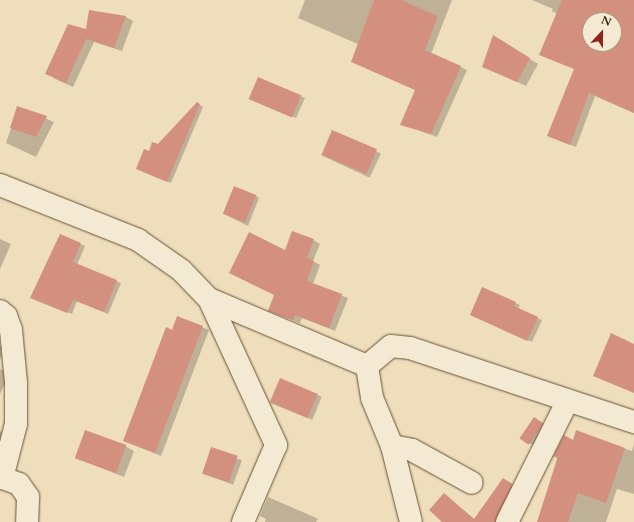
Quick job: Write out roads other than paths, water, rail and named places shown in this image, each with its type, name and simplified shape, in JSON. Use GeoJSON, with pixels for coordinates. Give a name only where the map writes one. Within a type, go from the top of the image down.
{"type":"FeatureCollection","features":[{"type":"Feature","properties":{"kind":"street"},"geometry":{"type":"LineString","coordinates":[[0,185],[138,240],[180,270],[209,299],[276,445],[243,522]]}},
{"type":"Feature","properties":{"kind":"street"},"geometry":{"type":"LineString","coordinates":[[209,299],[367,366]]}},
{"type":"Feature","properties":{"kind":"street"},"geometry":{"type":"LineString","coordinates":[[0,311],[6,316],[11,330],[16,383],[16,424],[1,478],[19,484],[28,497],[27,522]]}},
{"type":"Feature","properties":{"kind":"street"},"geometry":{"type":"LineString","coordinates":[[367,366],[391,346],[410,348],[568,402],[634,422]]}},
{"type":"Feature","properties":{"kind":"street"},"geometry":{"type":"LineString","coordinates":[[367,366],[372,398],[392,446],[411,522]]}},
{"type":"Feature","properties":{"kind":"street"},"geometry":{"type":"LineString","coordinates":[[507,522],[568,402]]}},
{"type":"Feature","properties":{"kind":"street"},"geometry":{"type":"LineString","coordinates":[[392,446],[412,450],[472,483]]}}]}
